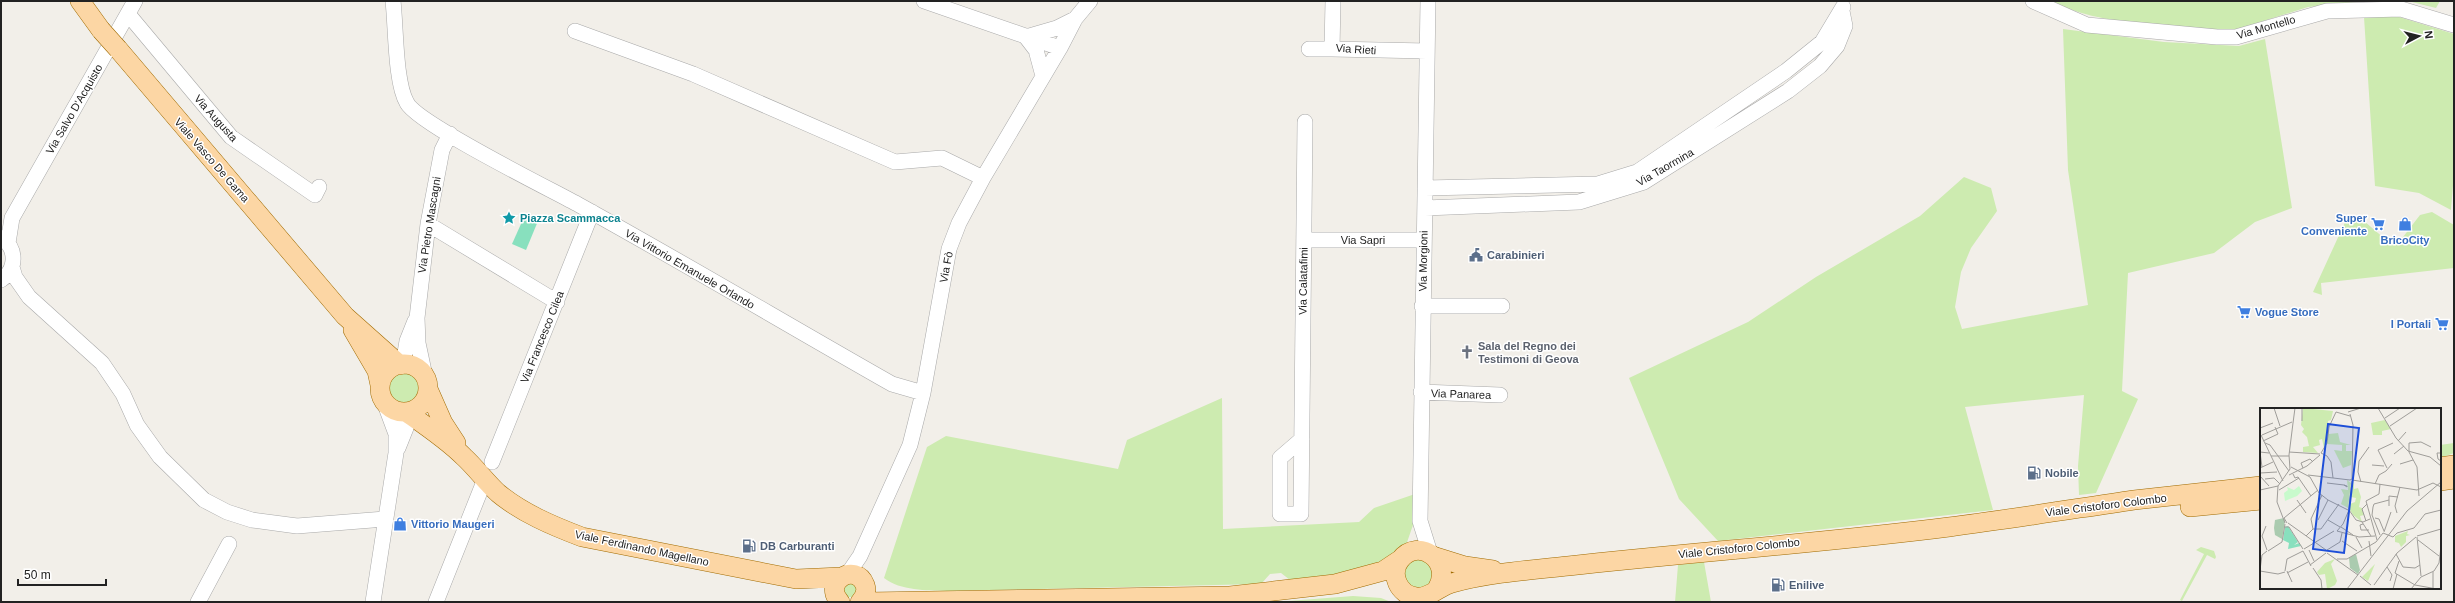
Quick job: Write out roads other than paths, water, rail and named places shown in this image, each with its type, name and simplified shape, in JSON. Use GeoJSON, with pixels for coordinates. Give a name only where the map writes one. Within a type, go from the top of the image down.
{"type":"FeatureCollection","features":[{"type":"Feature","properties":{"kind":"main road","name":"Viale Vasco De Gama"},"geometry":{"type":"LineString","coordinates":[[80,1],[101,30],[345,316]]}},
{"type":"Feature","properties":{"kind":"main road"},"geometry":{"type":"LineString","coordinates":[[345,316],[380,345],[401,365],[415,367],[426,383],[443,422],[464,456]]}},
{"type":"Feature","properties":{"kind":"main road"},"geometry":{"type":"LineString","coordinates":[[345,316],[377,371],[382,392],[391,409],[405,412],[430,429],[464,456]]}},
{"type":"Feature","properties":{"kind":"main road"},"geometry":{"type":"LineString","coordinates":[[382,392],[386,373],[401,365]]}},
{"type":"Feature","properties":{"kind":"main road"},"geometry":{"type":"LineString","coordinates":[[405,412],[421,406],[426,383]]}},
{"type":"Feature","properties":{"kind":"main road","name":"Viale Ferdinando Magellano"},"geometry":{"type":"LineString","coordinates":[[464,456],[489,471],[498,493],[526,512],[553,526],[582,537],[796,579]]}},
{"type":"Feature","properties":{"kind":"main road"},"geometry":{"type":"LineString","coordinates":[[2441,467],[2454,465]]}},
{"type":"Feature","properties":{"kind":"main road"},"geometry":{"type":"LineString","coordinates":[[2441,481],[2454,479]]}},
{"type":"Feature","properties":{"kind":"main road","name":"Viale Cristoforo Colombo"},"geometry":{"type":"LineString","coordinates":[[1526,571],[1951,527],[2136,500],[2260,486]]}},
{"type":"Feature","properties":{"kind":"main road","name":"Viale Cristoforo Colombo"},"geometry":{"type":"LineString","coordinates":[[1951,527],[1998,525],[2260,500]]}},
{"type":"Feature","properties":{"kind":"main road"},"geometry":{"type":"LineString","coordinates":[[1335,584],[1383,571],[1404,556],[1416,551],[1465,566],[1488,570],[1526,571]]}},
{"type":"Feature","properties":{"kind":"main road"},"geometry":{"type":"LineString","coordinates":[[1431,555],[1439,563],[1442,572],[1441,581],[1431,595]]}},
{"type":"Feature","properties":{"kind":"main road"},"geometry":{"type":"LineString","coordinates":[[1404,556],[1396,574],[1405,595]]}},
{"type":"Feature","properties":{"kind":"main road"},"geometry":{"type":"LineString","coordinates":[[868,602],[1222,596],[1335,584],[1375,585],[1405,595],[1417,597],[1431,595],[1451,583],[1526,571]]}},
{"type":"Feature","properties":{"kind":"main road"},"geometry":{"type":"LineString","coordinates":[[796,579],[836,600],[836,585],[853,578]]}},
{"type":"Feature","properties":{"kind":"main road"},"geometry":{"type":"LineString","coordinates":[[853,578],[866,592],[860,602]]}},
{"type":"Feature","properties":{"kind":"main road"},"geometry":{"type":"LineString","coordinates":[[796,579],[853,578],[920,600]]}},
{"type":"Feature","properties":{"kind":"street","name":"Via Salvo D'Acquisto"},"geometry":{"type":"LineString","coordinates":[[6,222],[135,1]]}},
{"type":"Feature","properties":{"kind":"street","name":"Via Vittorio Emanuele Orlando"},"geometry":{"type":"LineString","coordinates":[[393,1],[402,90],[407,105],[450,134],[592,212],[892,384],[923,393]]}},
{"type":"Feature","properties":{"kind":"street"},"geometry":{"type":"LineString","coordinates":[[924,1],[1060,48]]}},
{"type":"Feature","properties":{"kind":"street","name":"Via Fò"},"geometry":{"type":"LineString","coordinates":[[853,578],[860,556],[910,445],[923,393],[949,249],[959,223],[983,178],[1044,76],[1075,20],[1090,1]]}},
{"type":"Feature","properties":{"kind":"street","name":"Via Rieti"},"geometry":{"type":"LineString","coordinates":[[1333,1],[1332,49],[1427,51]]}},
{"type":"Feature","properties":{"kind":"street","name":"Via Morgioni"},"geometry":{"type":"LineString","coordinates":[[1420,521],[1423,240],[1425,208],[1428,1]]}},
{"type":"Feature","properties":{"kind":"street","name":"Via Montello"},"geometry":{"type":"LineString","coordinates":[[2033,1],[2087,25],[2217,37],[2236,37],[2327,11],[2401,9],[2454,25]]}},
{"type":"Feature","properties":{"kind":"street","name":"Via Taormina"},"geometry":{"type":"LineString","coordinates":[[1425,188],[1598,184],[1637,172],[1786,72],[1822,42],[1844,6]]}},
{"type":"Feature","properties":{"kind":"street","name":"Via Taormina"},"geometry":{"type":"LineString","coordinates":[[1425,208],[1579,202],[1644,182],[1788,91],[1820,66],[1837,46],[1845,26],[1844,6]]}},
{"type":"Feature","properties":{"kind":"street","name":"Via Augusta"},"geometry":{"type":"LineString","coordinates":[[128,14],[231,137],[257,158],[315,196],[319,187]]}},
{"type":"Feature","properties":{"kind":"street"},"geometry":{"type":"LineString","coordinates":[[1026,36],[1057,28],[1075,20]]}},
{"type":"Feature","properties":{"kind":"street"},"geometry":{"type":"LineString","coordinates":[[575,31],[693,74],[895,162],[942,158],[983,178]]}},
{"type":"Feature","properties":{"kind":"street"},"geometry":{"type":"LineString","coordinates":[[1026,36],[1036,50],[1044,76]]}},
{"type":"Feature","properties":{"kind":"street"},"geometry":{"type":"LineString","coordinates":[[1309,49],[1332,49]]}},
{"type":"Feature","properties":{"kind":"street","name":"Via Calatafimi"},"geometry":{"type":"LineString","coordinates":[[1302,439],[1305,122]]}},
{"type":"Feature","properties":{"kind":"street","name":"Via Pietro Mascagni"},"geometry":{"type":"LineString","coordinates":[[417,318],[428,224],[442,150],[450,134]]}},
{"type":"Feature","properties":{"kind":"street"},"geometry":{"type":"LineString","coordinates":[[1444,188],[1444,207]]}},
{"type":"Feature","properties":{"kind":"street","name":"Via Francesco Cilea"},"geometry":{"type":"LineString","coordinates":[[436,602],[592,212]]}},
{"type":"Feature","properties":{"kind":"street"},"geometry":{"type":"LineString","coordinates":[[6,222],[5,240],[13,257],[12,267],[15,277],[29,297],[102,363],[123,394],[137,424],[160,458],[204,500],[227,512],[252,520],[297,526],[385,519]]}},
{"type":"Feature","properties":{"kind":"street"},"geometry":{"type":"LineString","coordinates":[[428,224],[557,302]]}},
{"type":"Feature","properties":{"kind":"street","name":"Via Sapri"},"geometry":{"type":"LineString","coordinates":[[1304,240],[1423,240]]}},
{"type":"Feature","properties":{"kind":"street"},"geometry":{"type":"LineString","coordinates":[[12,267],[1,282],[29,297]]}},
{"type":"Feature","properties":{"kind":"street"},"geometry":{"type":"LineString","coordinates":[[1422,306],[1502,306]]}},
{"type":"Feature","properties":{"kind":"street"},"geometry":{"type":"LineString","coordinates":[[401,365],[406,341],[417,318]]}},
{"type":"Feature","properties":{"kind":"street"},"geometry":{"type":"LineString","coordinates":[[417,318],[418,343],[426,383]]}},
{"type":"Feature","properties":{"kind":"street"},"geometry":{"type":"LineString","coordinates":[[380,345],[393,346],[406,341]]}},
{"type":"Feature","properties":{"kind":"street"},"geometry":{"type":"LineString","coordinates":[[374,602],[385,519],[396,453],[396,434],[382,392]]}},
{"type":"Feature","properties":{"kind":"street","name":"Via Panarea"},"geometry":{"type":"LineString","coordinates":[[1421,392],[1500,395]]}},
{"type":"Feature","properties":{"kind":"street"},"geometry":{"type":"LineString","coordinates":[[396,453],[406,428],[405,412]]}},
{"type":"Feature","properties":{"kind":"street"},"geometry":{"type":"LineString","coordinates":[[1420,521],[1431,555]]}},
{"type":"Feature","properties":{"kind":"street"},"geometry":{"type":"LineString","coordinates":[[1404,556],[1414,542],[1420,521]]}},
{"type":"Feature","properties":{"kind":"street"},"geometry":{"type":"LineString","coordinates":[[198,602],[229,544]]}},
{"type":"Feature","properties":{"kind":"place","name":"Piazza Scammacca"},"geometry":{"type":"Point","coordinates":[509,218]}},
{"type":"Feature","properties":{"kind":"place","name":"Super Conveniente"},"geometry":{"type":"Point","coordinates":[2378,224]}},
{"type":"Feature","properties":{"kind":"place","name":"BricoCity"},"geometry":{"type":"Point","coordinates":[2405,224]}},
{"type":"Feature","properties":{"kind":"place","name":"Carabinieri"},"geometry":{"type":"Point","coordinates":[1476,255]}},
{"type":"Feature","properties":{"kind":"place","name":"Vogue Store"},"geometry":{"type":"Point","coordinates":[2244,312]}},
{"type":"Feature","properties":{"kind":"place","name":"I Portali"},"geometry":{"type":"Point","coordinates":[2442,324]}},
{"type":"Feature","properties":{"kind":"place","name":"Sala del Regno dei Testimoni di Geova"},"geometry":{"type":"Point","coordinates":[1467,352]}},
{"type":"Feature","properties":{"kind":"place","name":"Nobile"},"geometry":{"type":"Point","coordinates":[2034,473]}},
{"type":"Feature","properties":{"kind":"place","name":"Vittorio Maugeri"},"geometry":{"type":"Point","coordinates":[400,524]}},
{"type":"Feature","properties":{"kind":"place","name":"DB Carburanti"},"geometry":{"type":"Point","coordinates":[749,546]}},
{"type":"Feature","properties":{"kind":"place","name":"Enilive"},"geometry":{"type":"Point","coordinates":[1778,585]}}]}
